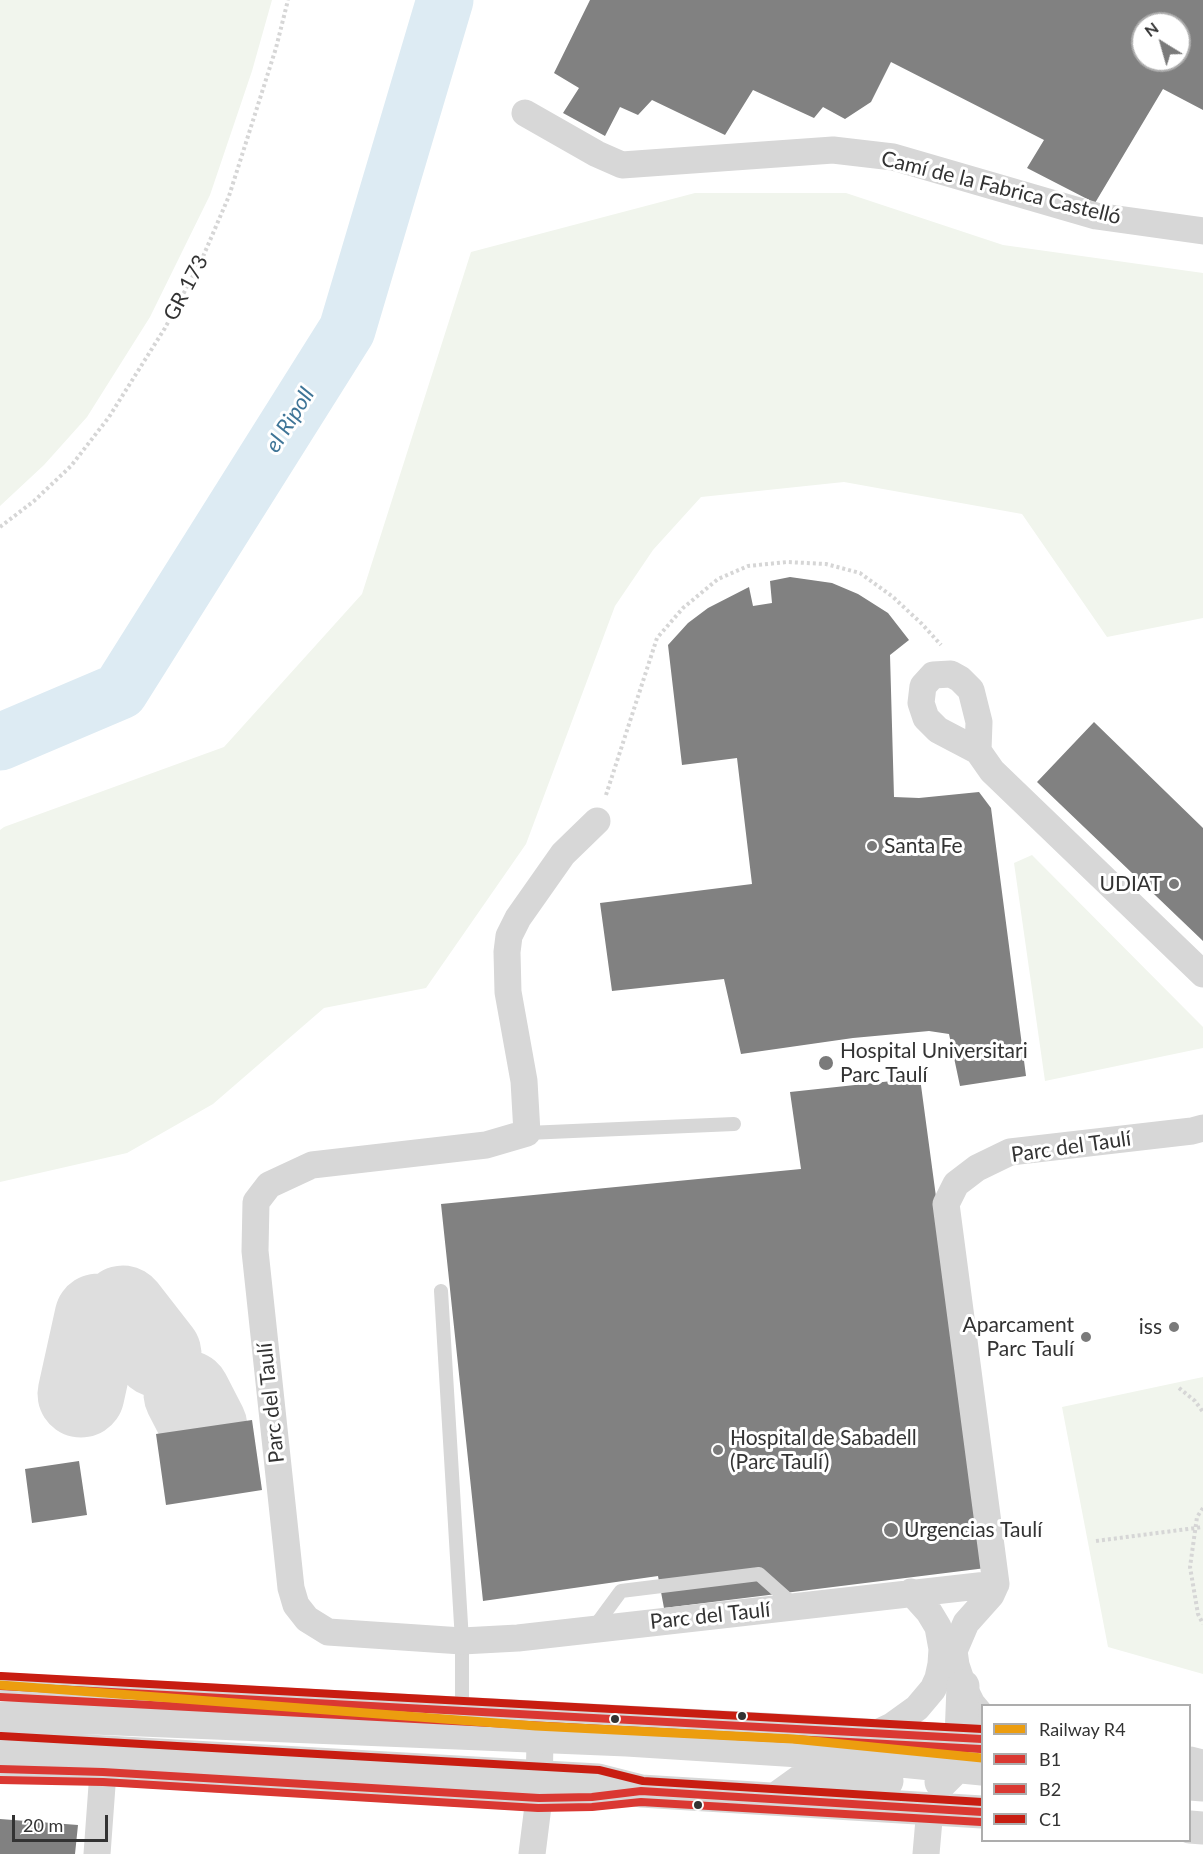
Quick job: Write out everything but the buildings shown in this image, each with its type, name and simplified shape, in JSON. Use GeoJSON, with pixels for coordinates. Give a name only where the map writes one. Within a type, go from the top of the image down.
{"type":"FeatureCollection","features":[{"type":"Feature","properties":{"kind":"street","name":"Camí de la Fabrica Castelló"},"geometry":{"type":"LineString","coordinates":[[525,113],[597,154],[622,165],[832,150],[893,157],[1096,216],[1203,231]]}},
{"type":"Feature","properties":{"kind":"street"},"geometry":{"type":"LineString","coordinates":[[978,751],[979,722],[971,690],[951,674],[933,675],[923,686],[921,703],[927,718],[938,730],[978,751],[992,771],[1203,974]]}},
{"type":"Feature","properties":{"kind":"street"},"geometry":{"type":"LineString","coordinates":[[527,1134],[524,1081],[508,992],[509,936],[518,918],[563,854],[597,821]]}},
{"type":"Feature","properties":{"kind":"street","name":"Parc del Taulí"},"geometry":{"type":"LineString","coordinates":[[527,1134],[486,1144],[312,1165],[269,1185],[256,1202],[255,1251],[291,1588],[296,1605],[307,1619],[328,1632],[462,1641],[518,1638],[996,1584],[946,1203],[956,1184],[977,1167],[1010,1152],[1203,1128]]}},
{"type":"Feature","properties":{"kind":"street"},"geometry":{"type":"LineString","coordinates":[[776,1799],[808,1776],[938,1784],[948,1777],[973,1746],[963,1686],[954,1651],[966,1623],[991,1595],[996,1584]]}},
{"type":"Feature","properties":{"kind":"street"},"geometry":{"type":"LineString","coordinates":[[800,1751],[835,1745],[879,1733],[917,1708],[933,1689],[941,1664],[942,1649],[938,1627],[929,1612],[911,1592]]}},
{"type":"Feature","properties":{"kind":"street"},"geometry":{"type":"LineString","coordinates":[[0,1686],[879,1733],[973,1746]]}},
{"type":"Feature","properties":{"kind":"street"},"geometry":{"type":"LineString","coordinates":[[0,1718],[69,1718],[627,1740],[800,1751],[973,1746]]}},
{"type":"Feature","properties":{"kind":"street"},"geometry":{"type":"LineString","coordinates":[[532,1854],[539,1787],[540,1737]]}},
{"type":"Feature","properties":{"kind":"street"},"geometry":{"type":"LineString","coordinates":[[0,1746],[539,1787]]}},
{"type":"Feature","properties":{"kind":"street"},"geometry":{"type":"LineString","coordinates":[[0,1769],[539,1787],[597,1780],[641,1791],[981,1812]]}},
{"type":"Feature","properties":{"kind":"street"},"geometry":{"type":"LineString","coordinates":[[97,1854],[103,1772]]}},
{"type":"Feature","properties":{"kind":"street"},"geometry":{"type":"LineString","coordinates":[[926,1854],[930,1808]]}},
{"type":"Feature","properties":{"kind":"lane"},"geometry":{"type":"LineString","coordinates":[[527,1134],[734,1124]]}},
{"type":"Feature","properties":{"kind":"lane"},"geometry":{"type":"LineString","coordinates":[[441,1291],[462,1641],[462,1711]]}},
{"type":"Feature","properties":{"kind":"lane"},"geometry":{"type":"LineString","coordinates":[[593,1629],[621,1591],[759,1574],[796,1606]]}},
{"type":"Feature","properties":{"kind":"path","name":"GR 173"},"geometry":{"type":"LineString","coordinates":[[0,527],[34,501],[71,466],[109,417],[165,328],[202,259],[229,196],[273,59],[288,0]]}},
{"type":"Feature","properties":{"kind":"path"},"geometry":{"type":"LineString","coordinates":[[597,821],[657,638],[683,608],[718,579],[748,566],[786,562],[826,564],[860,573],[893,597],[940,643],[951,674]]}},
{"type":"Feature","properties":{"kind":"path"},"geometry":{"type":"LineString","coordinates":[[1179,1388],[1195,1401],[1203,1412]]}},
{"type":"Feature","properties":{"kind":"path"},"geometry":{"type":"LineString","coordinates":[[1203,1508],[1197,1517],[1190,1568],[1198,1614],[1203,1624]]}},
{"type":"Feature","properties":{"kind":"path"},"geometry":{"type":"LineString","coordinates":[[1096,1541],[1203,1527]]}},
{"type":"Feature","properties":{"kind":"shaded area"},"geometry":{"type":"Polygon","coordinates":[[[0,0],[272,0],[252,71],[210,195],[150,317],[87,417],[44,465],[0,506],[0,0]]]}},
{"type":"Feature","properties":{"kind":"shaded area"},"geometry":{"type":"Polygon","coordinates":[[[695,193],[846,193],[1003,245],[1203,273],[1203,618],[1107,637],[1022,514],[844,482],[701,497],[653,550],[615,606],[526,844],[426,988],[324,1008],[213,1104],[127,1153],[0,1182],[0,830],[224,747],[362,594],[471,252],[695,193]]]}},
{"type":"Feature","properties":{"kind":"shaded area"},"geometry":{"type":"Polygon","coordinates":[[[33,727],[0,745],[0,730],[33,727]]]}},
{"type":"Feature","properties":{"kind":"shaded area"},"geometry":{"type":"Polygon","coordinates":[[[1032,855],[1203,1027],[1203,1048],[1045,1081],[1014,863],[1032,855]]]}},
{"type":"Feature","properties":{"kind":"shaded area"},"geometry":{"type":"Polygon","coordinates":[[[1203,1377],[1203,1674],[1108,1647],[1062,1407],[1203,1377]]]}},
{"type":"Feature","properties":{"kind":"waterway","name":"el Ripoll"},"geometry":{"type":"LineString","coordinates":[[0,742],[120,691],[347,330],[445,0]]}},
{"type":"Feature","properties":{"kind":"taxiway"},"geometry":{"type":"LineString","coordinates":[[123,1309],[158,1354]]}},
{"type":"Feature","properties":{"kind":"taxiway"},"geometry":{"type":"LineString","coordinates":[[81,1394],[98,1317]]}},
{"type":"Feature","properties":{"kind":"taxiway"},"geometry":{"type":"LineString","coordinates":[[187,1394],[204,1427]]}},
{"type":"Feature","properties":{"kind":"rail line","name":"R4"},"geometry":{"type":"LineString","coordinates":[[0,1685],[536,1726],[793,1739],[981,1758]]}},
{"type":"Feature","properties":{"kind":"transit line","name":"C1"},"geometry":{"type":"LineString","coordinates":[[1,1676],[981,1729]]}},
{"type":"Feature","properties":{"kind":"transit line","name":"B1"},"geometry":{"type":"LineString","coordinates":[[0,1686],[981,1739]]}},
{"type":"Feature","properties":{"kind":"transit line","name":"B2"},"geometry":{"type":"LineString","coordinates":[[0,1697],[981,1749]]}},
{"type":"Feature","properties":{"kind":"transit line","name":"C1"},"geometry":{"type":"LineString","coordinates":[[1,1736],[599,1770],[643,1781],[981,1802]]}},
{"type":"Feature","properties":{"kind":"transit line","name":"B1"},"geometry":{"type":"LineString","coordinates":[[0,1769],[103,1772],[539,1798],[592,1797],[641,1791],[981,1812]]}},
{"type":"Feature","properties":{"kind":"transit line","name":"B2"},"geometry":{"type":"LineString","coordinates":[[0,1780],[103,1782],[538,1808],[592,1807],[641,1802],[981,1822]]}},
{"type":"Feature","properties":{"kind":"place","name":"Santa Fe"},"geometry":{"type":"Point","coordinates":[872,846]}},
{"type":"Feature","properties":{"kind":"place","name":"UDIAT"},"geometry":{"type":"Point","coordinates":[1174,884]}},
{"type":"Feature","properties":{"kind":"place","name":"Hospital Universitari Parc Taulí"},"geometry":{"type":"Point","coordinates":[826,1063]}},
{"type":"Feature","properties":{"kind":"place","name":"iss"},"geometry":{"type":"Point","coordinates":[1174,1327]}},
{"type":"Feature","properties":{"kind":"place","name":"Aparcament Parc Taulí"},"geometry":{"type":"Point","coordinates":[1086,1337]}},
{"type":"Feature","properties":{"kind":"place","name":"Hospital de Sabadell (Parc Taulí)"},"geometry":{"type":"Point","coordinates":[718,1450]}},
{"type":"Feature","properties":{"kind":"place","name":"Urgencias Taulí"},"geometry":{"type":"Point","coordinates":[891,1530]}}]}
